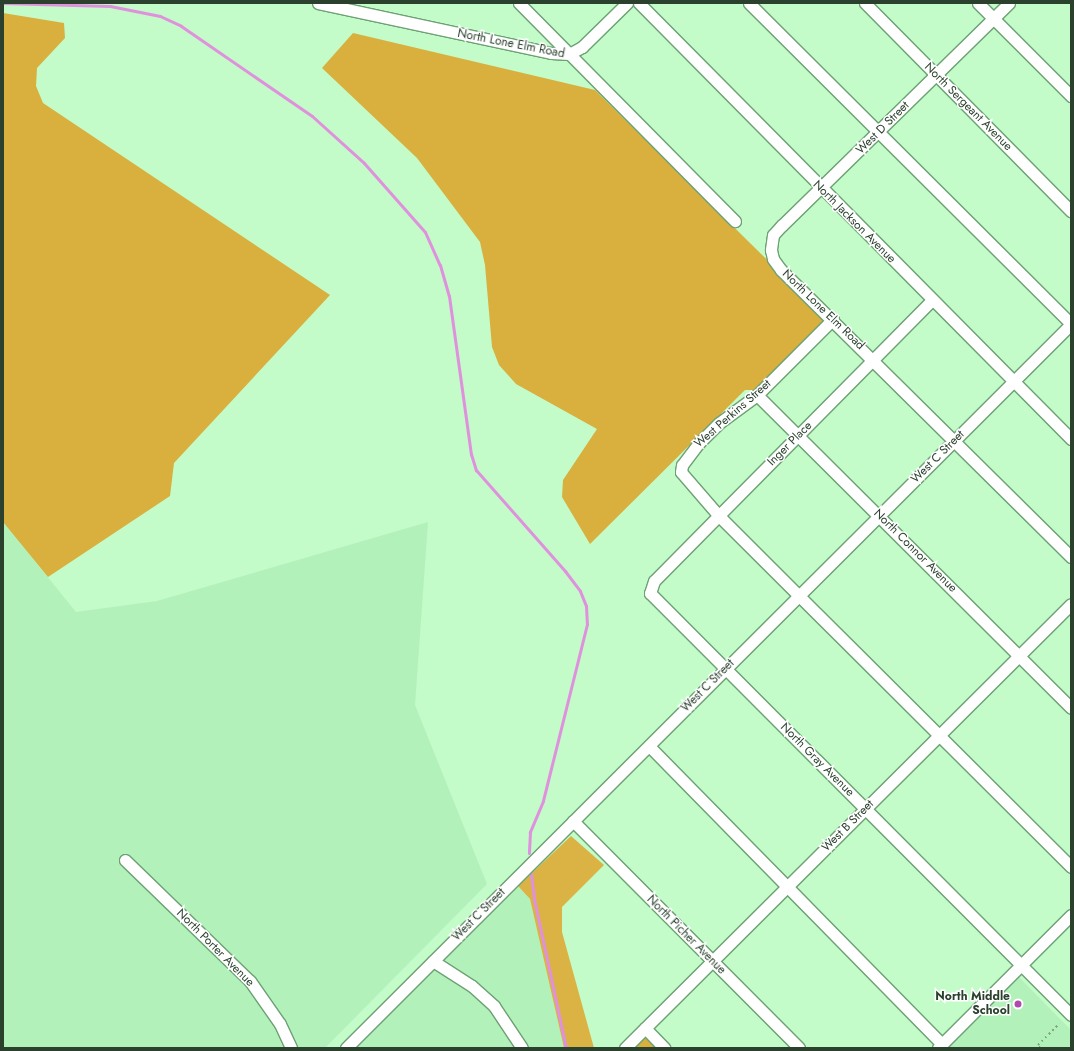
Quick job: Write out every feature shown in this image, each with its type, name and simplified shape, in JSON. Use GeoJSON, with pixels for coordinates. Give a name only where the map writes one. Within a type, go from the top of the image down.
{"type":"FeatureCollection","features":[{"type":"Feature","properties":{"kind":"street","name":"North Lone Elm Road"},"geometry":{"type":"LineString","coordinates":[[318,3],[551,53],[569,54],[735,220]]}},
{"type":"Feature","properties":{"kind":"street"},"geometry":{"type":"LineString","coordinates":[[519,3],[569,54],[582,47],[626,3]]}},
{"type":"Feature","properties":{"kind":"street","name":"North Jackson Avenue"},"geometry":{"type":"LineString","coordinates":[[639,3],[1071,439]]}},
{"type":"Feature","properties":{"kind":"street"},"geometry":{"type":"LineString","coordinates":[[748,3],[1071,324]]}},
{"type":"Feature","properties":{"kind":"street","name":"North Sergeant Avenue"},"geometry":{"type":"LineString","coordinates":[[865,3],[1071,211]]}},
{"type":"Feature","properties":{"kind":"street"},"geometry":{"type":"LineString","coordinates":[[978,3],[1071,96]]}},
{"type":"Feature","properties":{"kind":"street","name":"West D Street"},"geometry":{"type":"LineString","coordinates":[[773,259],[771,250],[774,234],[822,189],[1009,3]]}},
{"type":"Feature","properties":{"kind":"street","name":"North Lone Elm Road"},"geometry":{"type":"LineString","coordinates":[[773,259],[1071,557]]}},
{"type":"Feature","properties":{"kind":"street","name":"Inger Place"},"geometry":{"type":"LineString","coordinates":[[650,589],[652,583],[932,300]]}},
{"type":"Feature","properties":{"kind":"street","name":"West Perkins Street"},"geometry":{"type":"LineString","coordinates":[[719,516],[684,477],[682,465],[719,423],[757,395],[833,319]]}},
{"type":"Feature","properties":{"kind":"street","name":"West C Street"},"geometry":{"type":"LineString","coordinates":[[346,1048],[1071,324]]}},
{"type":"Feature","properties":{"kind":"street","name":"North Connor Avenue"},"geometry":{"type":"LineString","coordinates":[[757,395],[800,435],[1071,708]]}},
{"type":"Feature","properties":{"kind":"street"},"geometry":{"type":"LineString","coordinates":[[719,516],[1071,867]]}},
{"type":"Feature","properties":{"kind":"street","name":"North Gray Avenue"},"geometry":{"type":"LineString","coordinates":[[650,589],[653,598],[1071,1015]]}},
{"type":"Feature","properties":{"kind":"street","name":"West B Street"},"geometry":{"type":"LineString","coordinates":[[625,1048],[1071,604]]}},
{"type":"Feature","properties":{"kind":"street"},"geometry":{"type":"LineString","coordinates":[[649,746],[787,886],[940,1046],[1071,915]]}},
{"type":"Feature","properties":{"kind":"street","name":"North Picher Avenue"},"geometry":{"type":"LineString","coordinates":[[573,821],[799,1048]]}},
{"type":"Feature","properties":{"kind":"street","name":"North Porter Avenue"},"geometry":{"type":"LineString","coordinates":[[125,860],[250,981],[280,1024],[291,1048]]}},
{"type":"Feature","properties":{"kind":"street"},"geometry":{"type":"LineString","coordinates":[[433,961],[472,986],[494,1006],[522,1048]]}},
{"type":"Feature","properties":{"kind":"street"},"geometry":{"type":"LineString","coordinates":[[645,1028],[664,1048]]}},
{"type":"Feature","properties":{"kind":"path"},"geometry":{"type":"LineString","coordinates":[[1035,1048],[1059,1024]]}},
{"type":"Feature","properties":{"kind":"shaded area"},"geometry":{"type":"Polygon","coordinates":[[[3,13],[64,23],[65,38],[37,68],[36,86],[43,103],[330,295],[174,463],[170,496],[48,577],[3,522],[3,13]]]}},
{"type":"Feature","properties":{"kind":"shaded area"},"geometry":{"type":"Polygon","coordinates":[[[353,33],[595,90],[828,320],[757,390],[745,390],[590,544],[562,497],[563,480],[597,429],[516,384],[499,365],[492,347],[485,265],[480,242],[417,158],[322,68],[353,33]]]}},
{"type":"Feature","properties":{"kind":"shaded area"},"geometry":{"type":"Polygon","coordinates":[[[3,522],[76,612],[157,601],[428,522],[415,705],[487,884],[325,1048],[3,1048],[3,522]]]}},
{"type":"Feature","properties":{"kind":"shaded area"},"geometry":{"type":"Polygon","coordinates":[[[571,836],[604,865],[562,907],[562,932],[594,1048],[564,1048],[530,899],[518,886],[571,836]]]}},
{"type":"Feature","properties":{"kind":"shaded area"},"geometry":{"type":"Polygon","coordinates":[[[518,886],[530,899],[564,1048],[355,1048],[518,886]]]}},
{"type":"Feature","properties":{"kind":"shaded area","name":"North Middle School"},"geometry":{"type":"Polygon","coordinates":[[[1019,977],[1071,1030],[1071,1048],[948,1048],[1019,977]]]}},
{"type":"Feature","properties":{"kind":"shaded area"},"geometry":{"type":"Polygon","coordinates":[[[647,1035],[660,1048],[634,1048],[647,1035]]]}},
{"type":"Feature","properties":{"kind":"waterway"},"geometry":{"type":"LineString","coordinates":[[3,3],[110,6],[160,16],[181,26],[312,116],[364,163],[425,232],[440,265],[449,296],[471,454],[476,470],[565,571],[580,591],[586,606],[587,624],[543,801],[530,832],[529,853]]}},
{"type":"Feature","properties":{"kind":"waterway"},"geometry":{"type":"LineString","coordinates":[[531,874],[534,899],[566,1048]]}},
{"type":"Feature","properties":{"kind":"place","name":"North Middle School"},"geometry":{"type":"Point","coordinates":[1018,1004]}}]}
